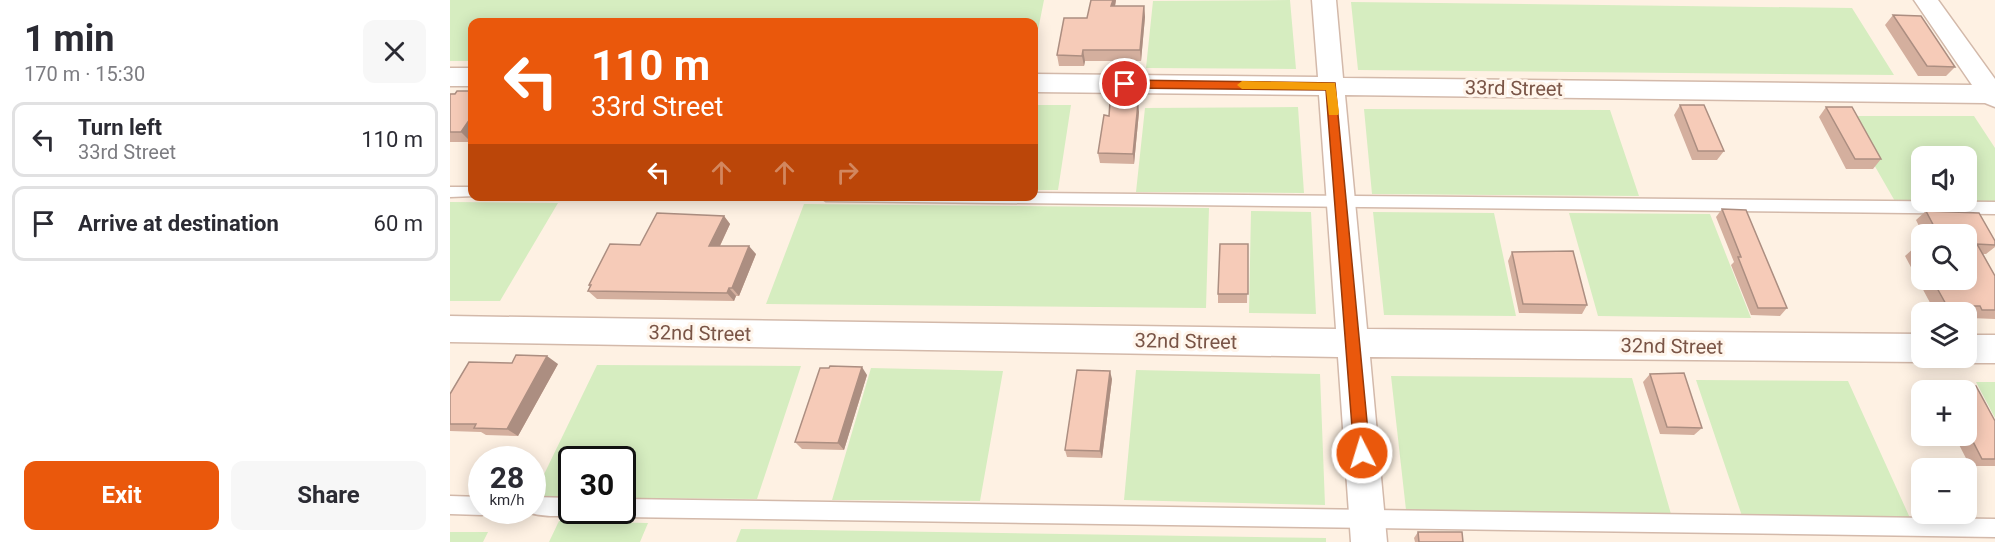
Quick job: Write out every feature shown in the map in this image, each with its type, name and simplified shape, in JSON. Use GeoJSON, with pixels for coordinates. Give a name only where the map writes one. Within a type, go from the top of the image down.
{"type":"FeatureCollection","features":[{"type":"Feature","properties":{"kind":"street"},"geometry":{"type":"LineString","coordinates":[[1324,0],[1368,531]]}},
{"type":"Feature","properties":{"kind":"street"},"geometry":{"type":"LineString","coordinates":[[1926,0],[1994,95]]}},
{"type":"Feature","properties":{"kind":"street"},"geometry":{"type":"LineString","coordinates":[[450,77],[468,77]]}},
{"type":"Feature","properties":{"kind":"street","name":"33rd Street"},"geometry":{"type":"LineString","coordinates":[[1038,83],[1994,95]]}},
{"type":"Feature","properties":{"kind":"street","name":"32nd Street"},"geometry":{"type":"LineString","coordinates":[[450,329],[1352,343],[1911,348]]}},
{"type":"Feature","properties":{"kind":"street"},"geometry":{"type":"LineString","coordinates":[[1977,349],[1995,349]]}},
{"type":"Feature","properties":{"kind":"lane"},"geometry":{"type":"LineString","coordinates":[[450,192],[468,192]]}},
{"type":"Feature","properties":{"kind":"lane"},"geometry":{"type":"LineString","coordinates":[[1038,199],[1995,208]]}},
{"type":"Feature","properties":{"kind":"lane"},"geometry":{"type":"LineString","coordinates":[[450,505],[468,506]]}},
{"type":"Feature","properties":{"kind":"lane"},"geometry":{"type":"LineString","coordinates":[[636,508],[1368,531],[1995,528]]}},
{"type":"Feature","properties":{"kind":"green space"},"geometry":{"type":"Polygon","coordinates":[[[450,0],[1044,0],[1038,30],[1038,18],[468,18],[468,61],[450,61],[450,0]]]}},
{"type":"Feature","properties":{"kind":"green space"},"geometry":{"type":"Polygon","coordinates":[[[1290,0],[1296,69],[1146,68],[1153,1],[1290,0]]]}},
{"type":"Feature","properties":{"kind":"green space"},"geometry":{"type":"Polygon","coordinates":[[[1351,2],[1852,8],[1894,75],[1358,70],[1351,2]]]}},
{"type":"Feature","properties":{"kind":"green space"},"geometry":{"type":"Polygon","coordinates":[[[1038,105],[1071,105],[1058,190],[1038,190],[1038,105]]]}},
{"type":"Feature","properties":{"kind":"green space"},"geometry":{"type":"Polygon","coordinates":[[[1298,107],[1304,193],[1136,192],[1145,108],[1298,107]]]}},
{"type":"Feature","properties":{"kind":"green space"},"geometry":{"type":"Polygon","coordinates":[[[1364,109],[1610,110],[1639,196],[1372,194],[1364,109]]]}},
{"type":"Feature","properties":{"kind":"green space"},"geometry":{"type":"Polygon","coordinates":[[[1846,116],[1974,116],[1995,148],[1995,204],[1977,204],[1977,146],[1911,146],[1911,203],[1896,203],[1846,116]]]}},
{"type":"Feature","properties":{"kind":"green space"},"geometry":{"type":"Polygon","coordinates":[[[450,202],[558,203],[500,301],[450,301],[450,202]]]}},
{"type":"Feature","properties":{"kind":"green space"},"geometry":{"type":"Polygon","coordinates":[[[804,204],[1209,208],[1206,308],[766,304],[804,204]]]}},
{"type":"Feature","properties":{"kind":"green space"},"geometry":{"type":"Polygon","coordinates":[[[1251,211],[1311,212],[1316,314],[1249,313],[1251,211]]]}},
{"type":"Feature","properties":{"kind":"green space"},"geometry":{"type":"Polygon","coordinates":[[[1373,212],[1494,213],[1516,316],[1384,315],[1373,212]]]}},
{"type":"Feature","properties":{"kind":"green space"},"geometry":{"type":"Polygon","coordinates":[[[1569,213],[1710,214],[1751,318],[1598,316],[1569,213]]]}},
{"type":"Feature","properties":{"kind":"green space"},"geometry":{"type":"Polygon","coordinates":[[[597,365],[801,366],[757,499],[636,498],[636,446],[558,446],[558,498],[546,497],[546,470],[597,365]]]}},
{"type":"Feature","properties":{"kind":"green space"},"geometry":{"type":"Polygon","coordinates":[[[871,368],[1003,371],[980,501],[832,500],[871,368]]]}},
{"type":"Feature","properties":{"kind":"green space"},"geometry":{"type":"Polygon","coordinates":[[[1136,370],[1320,374],[1325,505],[1124,500],[1136,370]]]}},
{"type":"Feature","properties":{"kind":"green space"},"geometry":{"type":"Polygon","coordinates":[[[1391,376],[1632,378],[1671,514],[1406,510],[1391,376]]]}},
{"type":"Feature","properties":{"kind":"green space"},"geometry":{"type":"Polygon","coordinates":[[[1696,380],[1848,381],[1910,518],[1742,516],[1696,380]]]}},
{"type":"Feature","properties":{"kind":"green space"},"geometry":{"type":"Polygon","coordinates":[[[1977,382],[1995,382],[1995,418],[1977,384],[1977,382]]]}},
{"type":"Feature","properties":{"kind":"green space"},"geometry":{"type":"Polygon","coordinates":[[[558,523],[648,523],[640,542],[549,542],[558,523]]]}},
{"type":"Feature","properties":{"kind":"green space"},"geometry":{"type":"Polygon","coordinates":[[[741,529],[1326,538],[1326,542],[736,542],[741,529]]]}},
{"type":"Feature","properties":{"kind":"green space"},"geometry":{"type":"Polygon","coordinates":[[[450,532],[488,532],[483,542],[450,542],[450,532]]]}},
{"type":"Feature","properties":{"kind":"building"},"geometry":{"type":"Polygon","coordinates":[[[1091,0],[1113,0],[1111,6],[1144,6],[1140,50],[1083,50],[1082,56],[1057,55],[1064,18],[1087,18],[1091,0]]]}},
{"type":"Feature","properties":{"kind":"building"},"geometry":{"type":"Polygon","coordinates":[[[1893,15],[1921,16],[1955,67],[1927,66],[1893,15]]]}},
{"type":"Feature","properties":{"kind":"building"},"geometry":{"type":"Polygon","coordinates":[[[457,91],[468,91],[468,122],[461,132],[450,132],[450,94],[455,94],[457,91]]]}},
{"type":"Feature","properties":{"kind":"building"},"geometry":{"type":"Polygon","coordinates":[[[1110,102],[1138,103],[1133,154],[1098,153],[1104,115],[1109,116],[1110,102]]]}},
{"type":"Feature","properties":{"kind":"building"},"geometry":{"type":"Polygon","coordinates":[[[1680,105],[1704,105],[1724,151],[1698,151],[1680,105]]]}},
{"type":"Feature","properties":{"kind":"building"},"geometry":{"type":"Polygon","coordinates":[[[1826,107],[1852,107],[1881,159],[1855,159],[1826,107]]]}},
{"type":"Feature","properties":{"kind":"building"},"geometry":{"type":"Polygon","coordinates":[[[1722,209],[1746,210],[1787,308],[1758,308],[1722,209]]]}},
{"type":"Feature","properties":{"kind":"building"},"geometry":{"type":"Polygon","coordinates":[[[1927,212],[1979,213],[1995,245],[1977,244],[1977,224],[1933,224],[1927,212]]]}},
{"type":"Feature","properties":{"kind":"building"},"geometry":{"type":"Polygon","coordinates":[[[657,213],[724,216],[709,246],[749,246],[732,288],[729,288],[727,293],[588,291],[610,244],[640,245],[657,213]]]}},
{"type":"Feature","properties":{"kind":"building"},"geometry":{"type":"Polygon","coordinates":[[[1220,244],[1248,244],[1248,294],[1218,294],[1220,244]]]}},
{"type":"Feature","properties":{"kind":"building"},"geometry":{"type":"Polygon","coordinates":[[[1977,244],[1995,276],[1995,310],[1982,310],[1980,306],[1977,306],[1977,302],[1945,302],[1938,290],[1977,290],[1977,244]]]}},
{"type":"Feature","properties":{"kind":"building"},"geometry":{"type":"Polygon","coordinates":[[[1573,251],[1587,305],[1523,304],[1512,252],[1573,251]]]}},
{"type":"Feature","properties":{"kind":"building"},"geometry":{"type":"Polygon","coordinates":[[[516,355],[547,356],[507,429],[474,428],[476,424],[450,424],[450,394],[469,362],[512,363],[516,355]]]}},
{"type":"Feature","properties":{"kind":"building"},"geometry":{"type":"Polygon","coordinates":[[[862,367],[838,443],[795,442],[820,368],[862,367]]]}},
{"type":"Feature","properties":{"kind":"building"},"geometry":{"type":"Polygon","coordinates":[[[1077,370],[1110,371],[1100,451],[1065,450],[1077,370]]]}},
{"type":"Feature","properties":{"kind":"building"},"geometry":{"type":"Polygon","coordinates":[[[1684,373],[1702,428],[1667,427],[1650,374],[1684,373]]]}},
{"type":"Feature","properties":{"kind":"building"},"geometry":{"type":"Polygon","coordinates":[[[1977,388],[1995,421],[1995,459],[1982,459],[1975,446],[1977,388]]]}},
{"type":"Feature","properties":{"kind":"building"},"geometry":{"type":"Polygon","coordinates":[[[1418,532],[1462,532],[1463,542],[1419,542],[1418,532]]]}},
{"type":"Feature","properties":{"kind":"slow traffic"},"geometry":{"type":"LineString","coordinates":[[1242,85],[1331,86],[1333,112]]}},
{"type":"Feature","properties":{"kind":"route"},"geometry":{"type":"LineString","coordinates":[[1125,84],[1331,86],[1362,453]]}}]}
